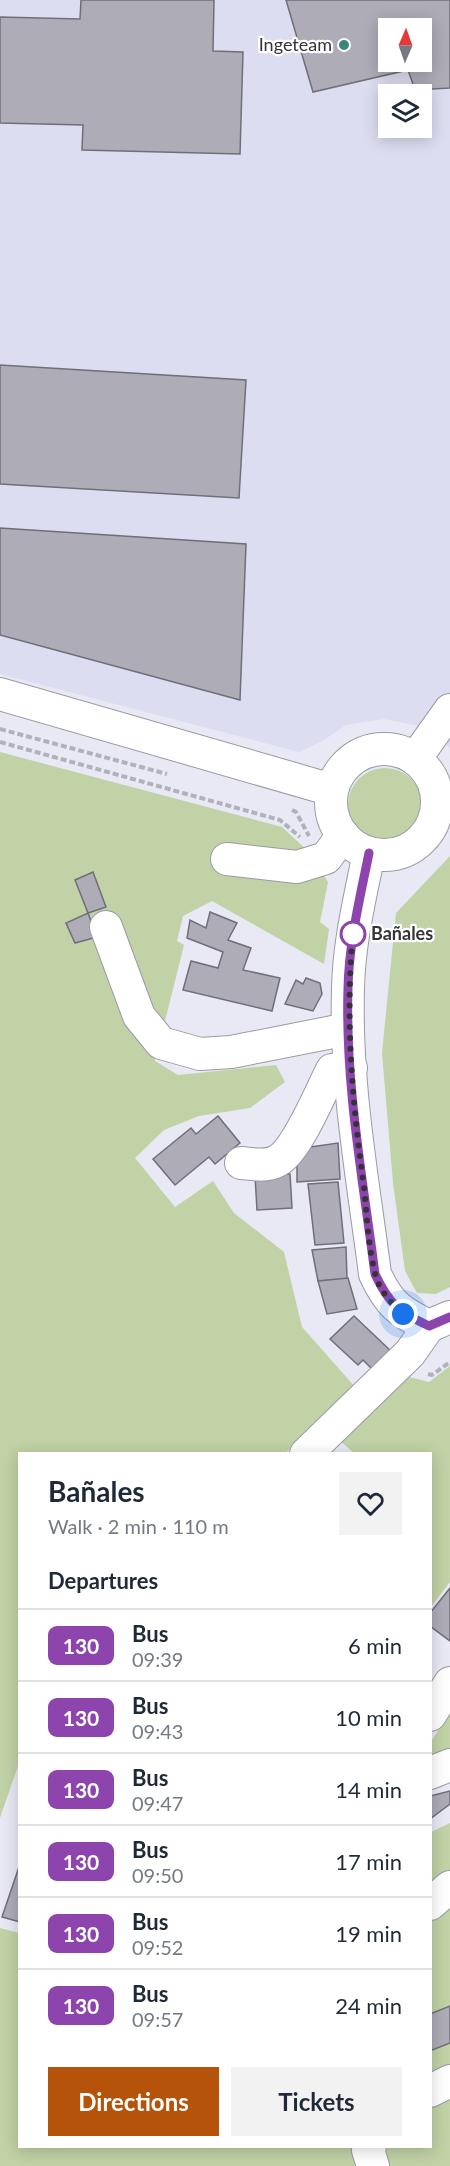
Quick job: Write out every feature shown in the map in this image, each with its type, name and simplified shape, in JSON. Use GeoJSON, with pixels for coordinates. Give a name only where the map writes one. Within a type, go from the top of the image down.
{"type":"FeatureCollection","features":[{"type":"Feature","properties":{"kind":"street"},"geometry":{"type":"LineString","coordinates":[[0,694],[333,790]]}},
{"type":"Feature","properties":{"kind":"street"},"geometry":{"type":"LineString","coordinates":[[414,759],[450,710]]}},
{"type":"Feature","properties":{"kind":"street"},"geometry":{"type":"LineString","coordinates":[[227,859],[297,867],[325,845],[333,813],[333,790],[342,770],[358,756],[387,749],[414,759],[426,770],[434,784],[437,801],[435,817],[428,832],[416,844],[402,852],[386,855],[369,853],[354,846],[325,845]]}},
{"type":"Feature","properties":{"kind":"street"},"geometry":{"type":"LineString","coordinates":[[369,853],[353,932],[348,987],[348,1029],[354,1114],[375,1274],[386,1297],[403,1314],[440,1321]]}},
{"type":"Feature","properties":{"kind":"street"},"geometry":{"type":"LineString","coordinates":[[106,927],[139,1016],[161,1043],[200,1054],[231,1052],[348,1029]]}},
{"type":"Feature","properties":{"kind":"street"},"geometry":{"type":"LineString","coordinates":[[241,1163],[262,1165],[277,1161],[287,1154],[308,1120],[332,1070],[351,1068]]}},
{"type":"Feature","properties":{"kind":"street"},"geometry":{"type":"LineString","coordinates":[[308,1452],[440,1321]]}},
{"type":"Feature","properties":{"kind":"street"},"geometry":{"type":"LineString","coordinates":[[432,1711],[450,1683]]}},
{"type":"Feature","properties":{"kind":"street"},"geometry":{"type":"LineString","coordinates":[[432,1772],[450,1766]]}},
{"type":"Feature","properties":{"kind":"street"},"geometry":{"type":"LineString","coordinates":[[432,1902],[450,1887]]}},
{"type":"Feature","properties":{"kind":"street"},"geometry":{"type":"LineString","coordinates":[[432,2090],[450,2080]]}},
{"type":"Feature","properties":{"kind":"street"},"geometry":{"type":"LineString","coordinates":[[369,2148],[373,2166]]}},
{"type":"Feature","properties":{"kind":"path"},"geometry":{"type":"LineString","coordinates":[[0,729],[173,776]]}},
{"type":"Feature","properties":{"kind":"path"},"geometry":{"type":"LineString","coordinates":[[0,742],[280,820],[325,845]]}},
{"type":"Feature","properties":{"kind":"path"},"geometry":{"type":"LineString","coordinates":[[286,808],[296,812],[315,846],[325,845]]}},
{"type":"Feature","properties":{"kind":"shaded area"},"geometry":{"type":"Polygon","coordinates":[[[0,0],[450,0],[450,748],[424,727],[384,719],[346,725],[324,740],[299,752],[0,674],[0,0]]]}},
{"type":"Feature","properties":{"kind":"green space"},"geometry":{"type":"Polygon","coordinates":[[[0,752],[282,827],[309,852],[328,882],[320,922],[329,929],[324,964],[212,901],[183,916],[177,941],[184,945],[155,1061],[178,1075],[276,1065],[285,1082],[250,1108],[199,1116],[164,1130],[135,1158],[175,1207],[213,1181],[234,1213],[284,1252],[302,1327],[372,1406],[405,1376],[429,1382],[450,1366],[450,1582],[432,1606],[432,1452],[353,1452],[338,1439],[316,1430],[286,1452],[18,1452],[18,1766],[0,1818],[0,752]]]}},
{"type":"Feature","properties":{"kind":"green space"},"geometry":{"type":"Polygon","coordinates":[[[385,768],[406,774],[416,784],[422,805],[416,826],[406,836],[385,842],[364,836],[354,826],[348,805],[354,784],[364,774],[385,768]]]}},
{"type":"Feature","properties":{"kind":"green space"},"geometry":{"type":"Polygon","coordinates":[[[450,856],[450,1287],[436,1294],[417,1293],[405,1271],[393,1183],[382,1053],[396,913],[450,856]]]}},
{"type":"Feature","properties":{"kind":"green space"},"geometry":{"type":"Polygon","coordinates":[[[450,1713],[450,1758],[432,1766],[432,1740],[450,1713]]]}},
{"type":"Feature","properties":{"kind":"green space"},"geometry":{"type":"Polygon","coordinates":[[[450,1823],[450,2166],[0,2166],[0,1928],[18,1933],[18,2148],[432,2148],[432,1832],[450,1823]]]}},
{"type":"Feature","properties":{"kind":"building"},"geometry":{"type":"Polygon","coordinates":[[[81,0],[214,0],[213,51],[243,52],[240,154],[82,150],[83,125],[0,123],[0,17],[80,19],[81,0]]]}},
{"type":"Feature","properties":{"kind":"building","name":"Ingeteam"},"geometry":{"type":"Polygon","coordinates":[[[286,0],[450,0],[450,88],[432,89],[432,84],[413,84],[409,72],[432,72],[432,18],[378,18],[378,72],[399,72],[313,92],[286,0]]]}},
{"type":"Feature","properties":{"kind":"building"},"geometry":{"type":"Polygon","coordinates":[[[0,365],[246,380],[239,498],[0,484],[0,365]]]}},
{"type":"Feature","properties":{"kind":"building"},"geometry":{"type":"Polygon","coordinates":[[[0,528],[246,544],[240,700],[0,635],[0,528]]]}},
{"type":"Feature","properties":{"kind":"building"},"geometry":{"type":"Polygon","coordinates":[[[93,872],[106,907],[88,913],[75,880],[93,872]]]}},
{"type":"Feature","properties":{"kind":"building"},"geometry":{"type":"Polygon","coordinates":[[[210,912],[237,923],[228,940],[251,948],[243,970],[280,978],[272,1011],[183,990],[191,961],[218,968],[223,952],[187,938],[190,920],[206,928],[210,912]]]}},
{"type":"Feature","properties":{"kind":"building"},"geometry":{"type":"Polygon","coordinates":[[[88,913],[97,937],[75,943],[66,923],[88,913]]]}},
{"type":"Feature","properties":{"kind":"building"},"geometry":{"type":"Polygon","coordinates":[[[306,978],[320,983],[322,994],[313,1011],[285,1004],[296,980],[303,984],[306,978]]]}},
{"type":"Feature","properties":{"kind":"building"},"geometry":{"type":"Polygon","coordinates":[[[218,1116],[240,1143],[215,1164],[209,1157],[175,1185],[153,1159],[191,1128],[196,1134],[218,1116]]]}},
{"type":"Feature","properties":{"kind":"building"},"geometry":{"type":"Polygon","coordinates":[[[338,1143],[340,1179],[297,1182],[297,1149],[338,1143]]]}},
{"type":"Feature","properties":{"kind":"building"},"geometry":{"type":"Polygon","coordinates":[[[290,1174],[292,1208],[257,1210],[255,1176],[290,1174]]]}},
{"type":"Feature","properties":{"kind":"building"},"geometry":{"type":"Polygon","coordinates":[[[338,1182],[344,1243],[315,1245],[308,1184],[338,1182]]]}},
{"type":"Feature","properties":{"kind":"building"},"geometry":{"type":"Polygon","coordinates":[[[346,1247],[347,1279],[318,1281],[312,1250],[346,1247]]]}},
{"type":"Feature","properties":{"kind":"building"},"geometry":{"type":"Polygon","coordinates":[[[348,1278],[357,1309],[327,1314],[318,1281],[348,1278]]]}},
{"type":"Feature","properties":{"kind":"building"},"geometry":{"type":"Polygon","coordinates":[[[354,1316],[393,1353],[375,1372],[363,1360],[358,1365],[330,1339],[354,1316]]]}},
{"type":"Feature","properties":{"kind":"building"},"geometry":{"type":"Polygon","coordinates":[[[450,1588],[450,1641],[432,1628],[432,1610],[450,1588]]]}},
{"type":"Feature","properties":{"kind":"building"},"geometry":{"type":"Polygon","coordinates":[[[450,1791],[450,1804],[432,1818],[432,1796],[450,1791]]]}},
{"type":"Feature","properties":{"kind":"building"},"geometry":{"type":"Polygon","coordinates":[[[18,1870],[18,1921],[2,1917],[18,1870]]]}},
{"type":"Feature","properties":{"kind":"building"},"geometry":{"type":"Polygon","coordinates":[[[450,2006],[450,2043],[432,2050],[432,2013],[450,2006]]]}},
{"type":"Feature","properties":{"kind":"bus line","name":"130"},"geometry":{"type":"LineString","coordinates":[[369,853],[353,932],[348,987],[348,1029],[354,1114],[375,1274],[386,1297],[403,1314],[429,1326],[450,1317]]}},
{"type":"Feature","properties":{"kind":"place","name":"Ingeteam"},"geometry":{"type":"Point","coordinates":[344,45]}},
{"type":"Feature","properties":{"kind":"place","name":"Bañales"},"geometry":{"type":"Point","coordinates":[353,934]}},
{"type":"Feature","properties":{"kind":"route"},"geometry":{"type":"LineString","coordinates":[[353,934],[353,932],[348,987],[348,1029],[354,1114],[375,1274],[386,1297],[403,1314]]}}]}
